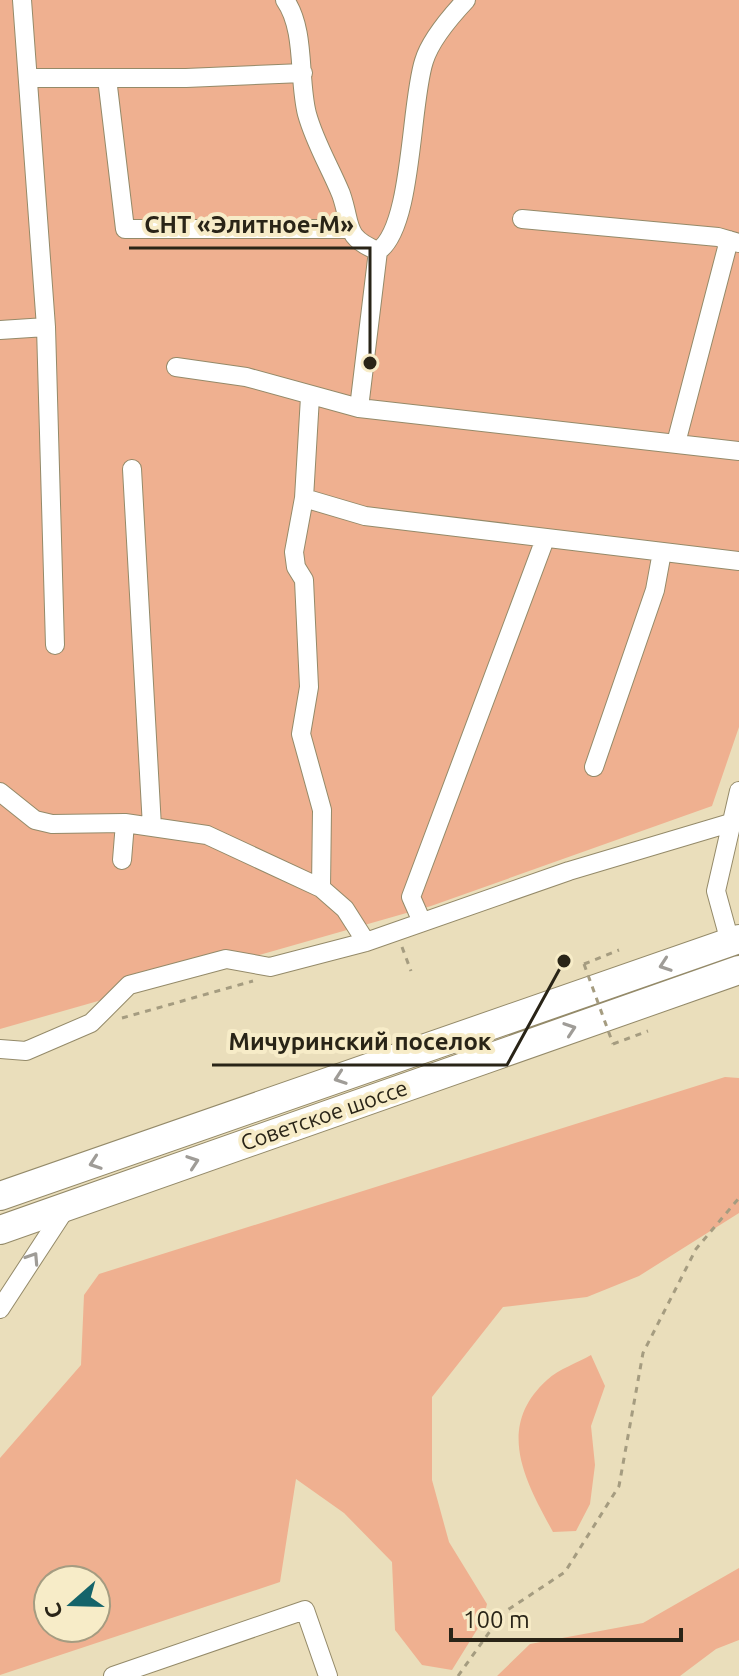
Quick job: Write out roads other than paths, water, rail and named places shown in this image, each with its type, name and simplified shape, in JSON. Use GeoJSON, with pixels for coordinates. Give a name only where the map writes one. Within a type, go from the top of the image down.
{"type":"FeatureCollection","features":[{"type":"Feature","properties":{"kind":"highway","name":"Советское шоссе"},"geometry":{"type":"LineString","coordinates":[[0,1196],[737,955]]}},
{"type":"Feature","properties":{"kind":"highway","name":"Советское шоссе"},"geometry":{"type":"LineString","coordinates":[[0,1230],[737,955]]}},
{"type":"Feature","properties":{"kind":"street"},"geometry":{"type":"LineString","coordinates":[[22,0],[46,327],[55,645]]}},
{"type":"Feature","properties":{"kind":"street"},"geometry":{"type":"LineString","coordinates":[[285,0],[303,73],[306,109],[313,135],[341,195],[349,229],[362,245],[378,251]]}},
{"type":"Feature","properties":{"kind":"street"},"geometry":{"type":"LineString","coordinates":[[359,408],[378,251],[393,233],[401,204],[424,59],[466,0]]}},
{"type":"Feature","properties":{"kind":"street"},"geometry":{"type":"LineString","coordinates":[[29,78],[303,73]]}},
{"type":"Feature","properties":{"kind":"street"},"geometry":{"type":"LineString","coordinates":[[107,78],[125,229],[349,229]]}},
{"type":"Feature","properties":{"kind":"street"},"geometry":{"type":"LineString","coordinates":[[522,219],[734,241],[676,443]]}},
{"type":"Feature","properties":{"kind":"street"},"geometry":{"type":"LineString","coordinates":[[0,330],[46,327]]}},
{"type":"Feature","properties":{"kind":"street"},"geometry":{"type":"LineString","coordinates":[[176,367],[246,377],[359,408],[739,451]]}},
{"type":"Feature","properties":{"kind":"street"},"geometry":{"type":"LineString","coordinates":[[310,397],[304,498],[294,552],[296,567],[304,580],[309,687],[301,734],[322,810],[321,888]]}},
{"type":"Feature","properties":{"kind":"street"},"geometry":{"type":"LineString","coordinates":[[132,469],[152,827]]}},
{"type":"Feature","properties":{"kind":"street"},"geometry":{"type":"LineString","coordinates":[[304,498],[365,516],[739,561]]}},
{"type":"Feature","properties":{"kind":"street"},"geometry":{"type":"LineString","coordinates":[[422,922],[411,897],[545,539]]}},
{"type":"Feature","properties":{"kind":"street"},"geometry":{"type":"LineString","coordinates":[[594,767],[641,636],[655,590],[662,552]]}},
{"type":"Feature","properties":{"kind":"street"},"geometry":{"type":"LineString","coordinates":[[737,955],[716,891],[739,791]]}},
{"type":"Feature","properties":{"kind":"street"},"geometry":{"type":"LineString","coordinates":[[0,792],[35,820],[52,824],[125,823],[207,835],[321,888],[345,909],[366,942]]}},
{"type":"Feature","properties":{"kind":"street"},"geometry":{"type":"LineString","coordinates":[[122,860],[125,823]]}},
{"type":"Feature","properties":{"kind":"street"},"geometry":{"type":"LineString","coordinates":[[0,1049],[26,1051],[91,1023],[129,985],[226,959],[270,967],[366,942],[569,871],[730,823]]}},
{"type":"Feature","properties":{"kind":"street"},"geometry":{"type":"LineString","coordinates":[[0,1309],[67,1206]]}},
{"type":"Feature","properties":{"kind":"street"},"geometry":{"type":"LineString","coordinates":[[113,1676],[305,1610],[328,1676]]}},
{"type":"Feature","properties":{"kind":"place","name":"СНТ «Элитное-М»"},"geometry":{"type":"Point","coordinates":[370,363]}},
{"type":"Feature","properties":{"kind":"place","name":"Мичуринский поселок"},"geometry":{"type":"Point","coordinates":[564,961]}}]}
